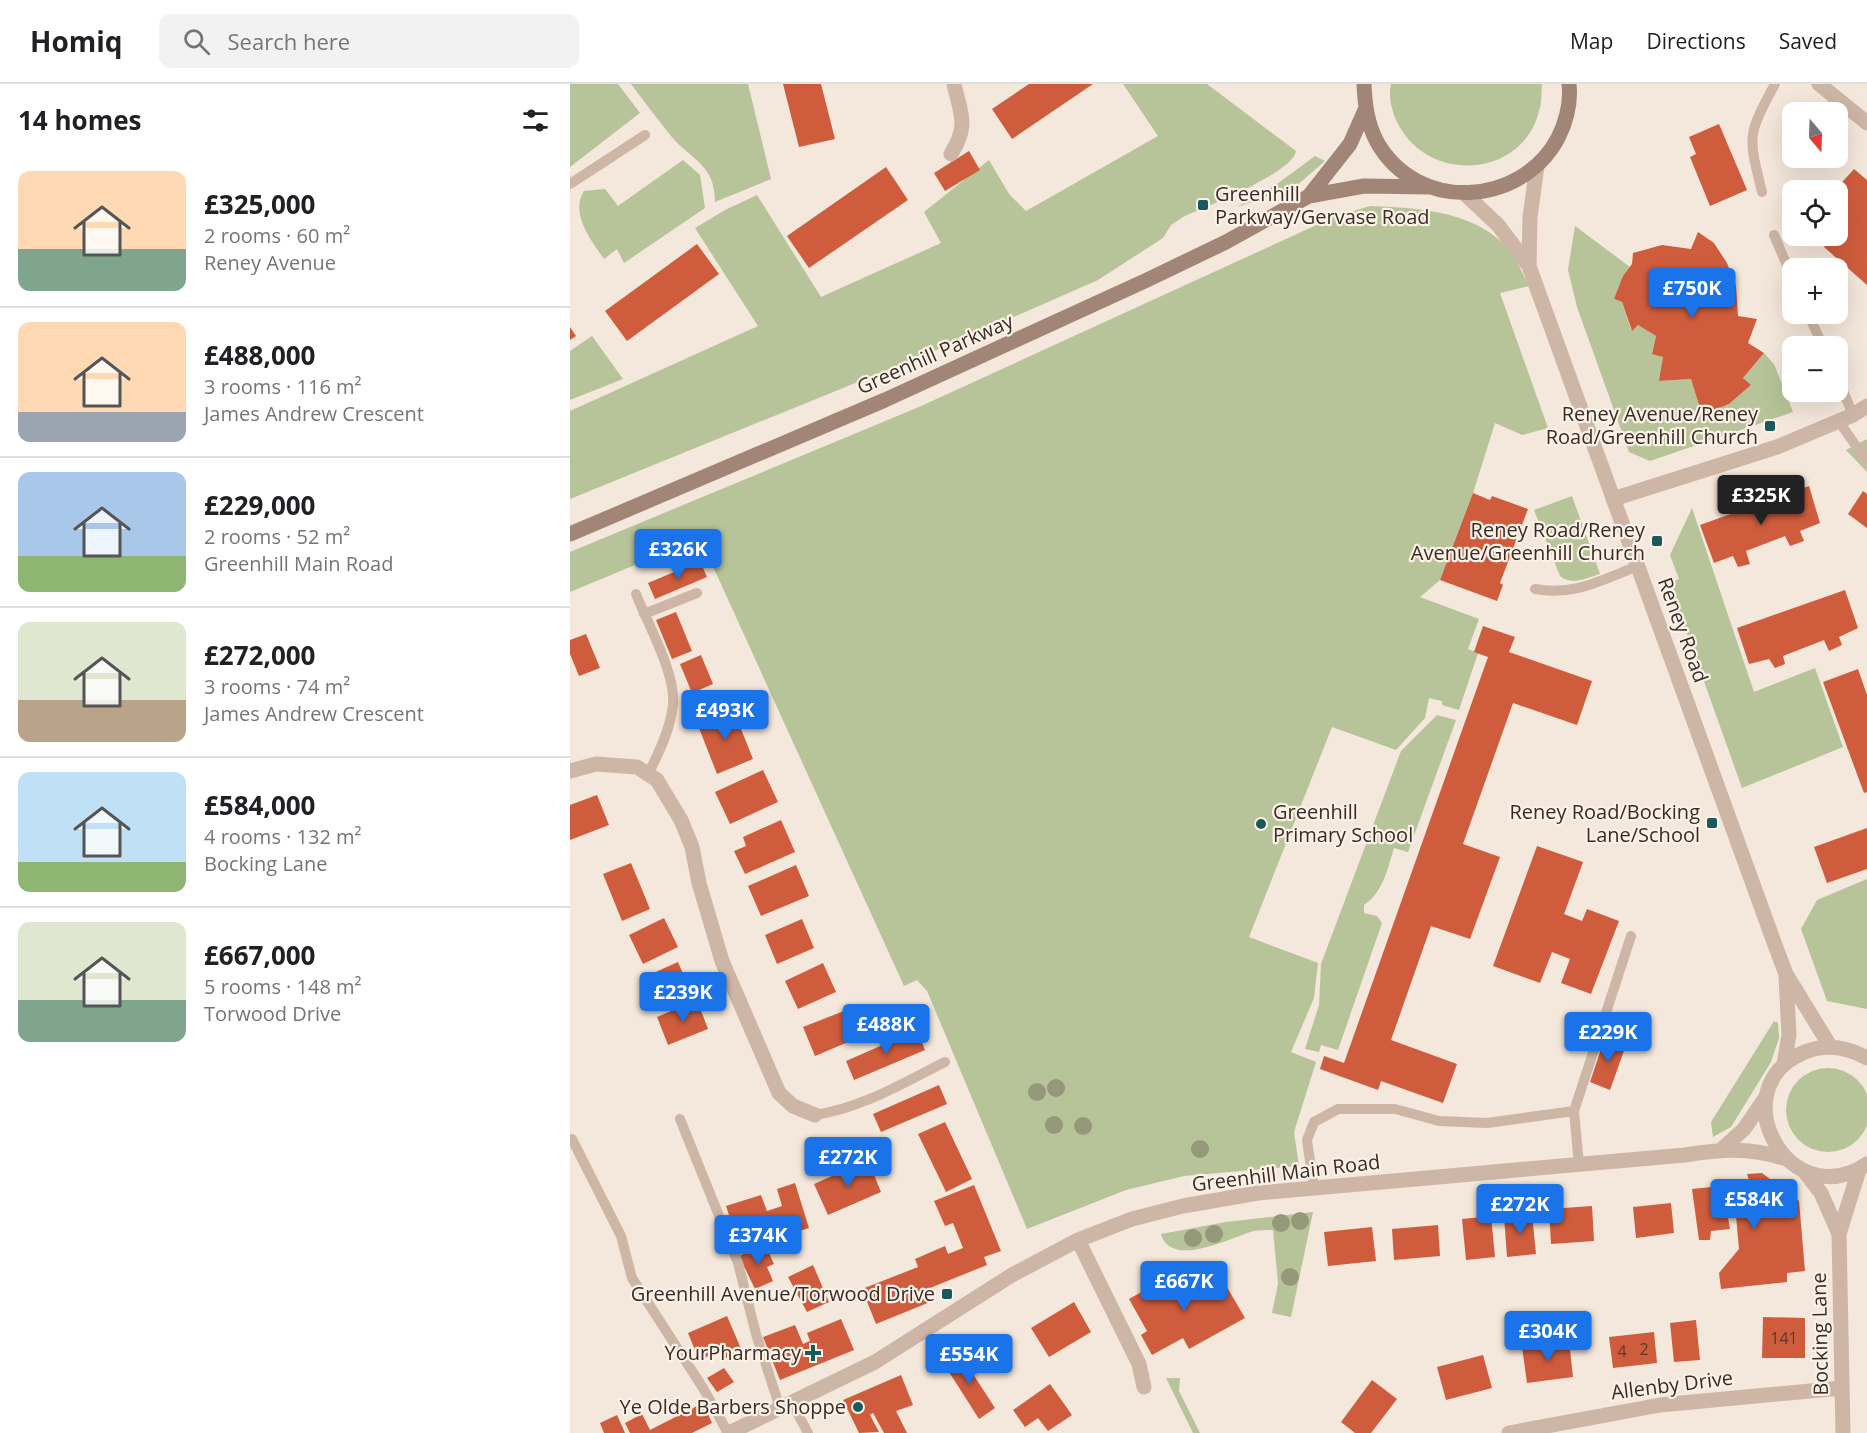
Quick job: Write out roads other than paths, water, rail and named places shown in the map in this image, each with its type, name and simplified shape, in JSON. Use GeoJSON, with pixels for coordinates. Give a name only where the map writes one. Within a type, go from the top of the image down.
{"type":"FeatureCollection","features":[{"type":"Feature","properties":{"kind":"main road"},"geometry":{"type":"LineString","coordinates":[[1364,84],[1365,110],[1370,127],[1388,158],[1414,180],[1430,187],[1465,194],[1491,191],[1508,185],[1538,166],[1562,131],[1568,110],[1569,84]]}},
{"type":"Feature","properties":{"kind":"main road","name":"Greenhill Parkway"},"geometry":{"type":"LineString","coordinates":[[1309,196],[1350,144],[1365,110]]}},
{"type":"Feature","properties":{"kind":"main road","name":"Greenhill Parkway"},"geometry":{"type":"LineString","coordinates":[[570,534],[885,400],[1157,276],[1226,242],[1309,196],[1361,186],[1389,184],[1430,187]]}},
{"type":"Feature","properties":{"kind":"street"},"geometry":{"type":"LineString","coordinates":[[951,154],[962,136],[962,120],[954,84]]}},
{"type":"Feature","properties":{"kind":"street"},"geometry":{"type":"LineString","coordinates":[[1819,84],[1867,123]]}},
{"type":"Feature","properties":{"kind":"street","name":"Reney Road"},"geometry":{"type":"LineString","coordinates":[[1529,266],[1532,191],[1538,166]]}},
{"type":"Feature","properties":{"kind":"street","name":"Reney Road"},"geometry":{"type":"LineString","coordinates":[[1465,194],[1498,225],[1529,266],[1786,974],[1830,1046]]}},
{"type":"Feature","properties":{"kind":"street"},"geometry":{"type":"LineString","coordinates":[[1613,499],[1777,447],[1867,406]]}},
{"type":"Feature","properties":{"kind":"street"},"geometry":{"type":"LineString","coordinates":[[570,771],[596,764],[637,767],[657,780],[681,820],[692,847],[699,883],[722,961],[779,1093],[793,1106],[815,1114]]}},
{"type":"Feature","properties":{"kind":"street","name":"Reney Road"},"geometry":{"type":"LineString","coordinates":[[1784,1064],[1789,1035],[1786,974]]}},
{"type":"Feature","properties":{"kind":"street"},"geometry":{"type":"LineString","coordinates":[[1722,1149],[1744,1129],[1784,1064],[1813,1048],[1830,1046],[1863,1052]]}},
{"type":"Feature","properties":{"kind":"street"},"geometry":{"type":"LineString","coordinates":[[1766,1096],[1768,1130],[1786,1158],[1804,1171],[1822,1175],[1841,1175],[1863,1167]]}},
{"type":"Feature","properties":{"kind":"street","name":"Greenhill Main Road"},"geometry":{"type":"LineString","coordinates":[[729,1433],[875,1362],[1012,1275],[1078,1240],[1132,1219],[1183,1206],[1258,1193],[1685,1155],[1722,1149],[1759,1150],[1786,1158]]}},
{"type":"Feature","properties":{"kind":"street","name":"Bocking Lane"},"geometry":{"type":"LineString","coordinates":[[1843,1433],[1839,1234],[1863,1167]]}},
{"type":"Feature","properties":{"kind":"street","name":"Bocking Lane"},"geometry":{"type":"LineString","coordinates":[[1804,1171],[1821,1193],[1839,1234]]}},
{"type":"Feature","properties":{"kind":"street"},"geometry":{"type":"LineString","coordinates":[[1078,1240],[1139,1364],[1144,1387]]}},
{"type":"Feature","properties":{"kind":"street","name":"Allenby Drive"},"geometry":{"type":"LineString","coordinates":[[1509,1433],[1660,1405],[1842,1389]]}},
{"type":"Feature","properties":{"kind":"lane"},"geometry":{"type":"LineString","coordinates":[[1762,192],[1753,154],[1751,133],[1757,114],[1775,84]]}},
{"type":"Feature","properties":{"kind":"lane"},"geometry":{"type":"LineString","coordinates":[[570,184],[645,135]]}},
{"type":"Feature","properties":{"kind":"lane"},"geometry":{"type":"LineString","coordinates":[[1774,235],[1784,258]]}},
{"type":"Feature","properties":{"kind":"lane"},"geometry":{"type":"LineString","coordinates":[[1843,402],[1846,417],[1867,462]]}},
{"type":"Feature","properties":{"kind":"lane"},"geometry":{"type":"LineString","coordinates":[[1535,590],[1558,593],[1575,590],[1638,567]]}},
{"type":"Feature","properties":{"kind":"lane"},"geometry":{"type":"LineString","coordinates":[[644,614],[697,593]]}},
{"type":"Feature","properties":{"kind":"lane"},"geometry":{"type":"LineString","coordinates":[[636,594],[669,676],[674,703],[662,747],[648,774]]}},
{"type":"Feature","properties":{"kind":"lane"},"geometry":{"type":"LineString","coordinates":[[1579,1165],[1574,1111],[1630,936]]}},
{"type":"Feature","properties":{"kind":"lane"},"geometry":{"type":"LineString","coordinates":[[815,1114],[840,1111],[864,1102],[945,1062]]}},
{"type":"Feature","properties":{"kind":"lane"},"geometry":{"type":"LineString","coordinates":[[1314,1189],[1307,1140],[1314,1122],[1338,1109],[1395,1109],[1439,1121],[1487,1123],[1574,1111]]}},
{"type":"Feature","properties":{"kind":"lane"},"geometry":{"type":"LineString","coordinates":[[680,1119],[738,1263],[756,1334],[786,1406],[808,1433]]}},
{"type":"Feature","properties":{"kind":"lane"},"geometry":{"type":"LineString","coordinates":[[572,1139],[621,1236],[632,1278],[703,1388],[729,1433]]}},
{"type":"Feature","properties":{"kind":"place","name":"Greenhill Parkway/Gervase Road"},"geometry":{"type":"Point","coordinates":[1203,205]}},
{"type":"Feature","properties":{"kind":"place","name":"Reney Avenue/Reney Road/Greenhill Church"},"geometry":{"type":"Point","coordinates":[1770,426]}},
{"type":"Feature","properties":{"kind":"place","name":"Reney Road/Reney Avenue/Greenhill Church"},"geometry":{"type":"Point","coordinates":[1657,541]}},
{"type":"Feature","properties":{"kind":"place","name":"Reney Road/Bocking Lane/School"},"geometry":{"type":"Point","coordinates":[1712,823]}},
{"type":"Feature","properties":{"kind":"place","name":"Greenhill Primary School"},"geometry":{"type":"Point","coordinates":[1261,824]}},
{"type":"Feature","properties":{"kind":"place","name":"Greenhill Avenue/Torwood Drive"},"geometry":{"type":"Point","coordinates":[947,1294]}},
{"type":"Feature","properties":{"kind":"place","name":"YourPharmacy"},"geometry":{"type":"Point","coordinates":[813,1353]}},
{"type":"Feature","properties":{"kind":"place","name":"Ye Olde Barbers Shoppe"},"geometry":{"type":"Point","coordinates":[858,1407]}}]}
